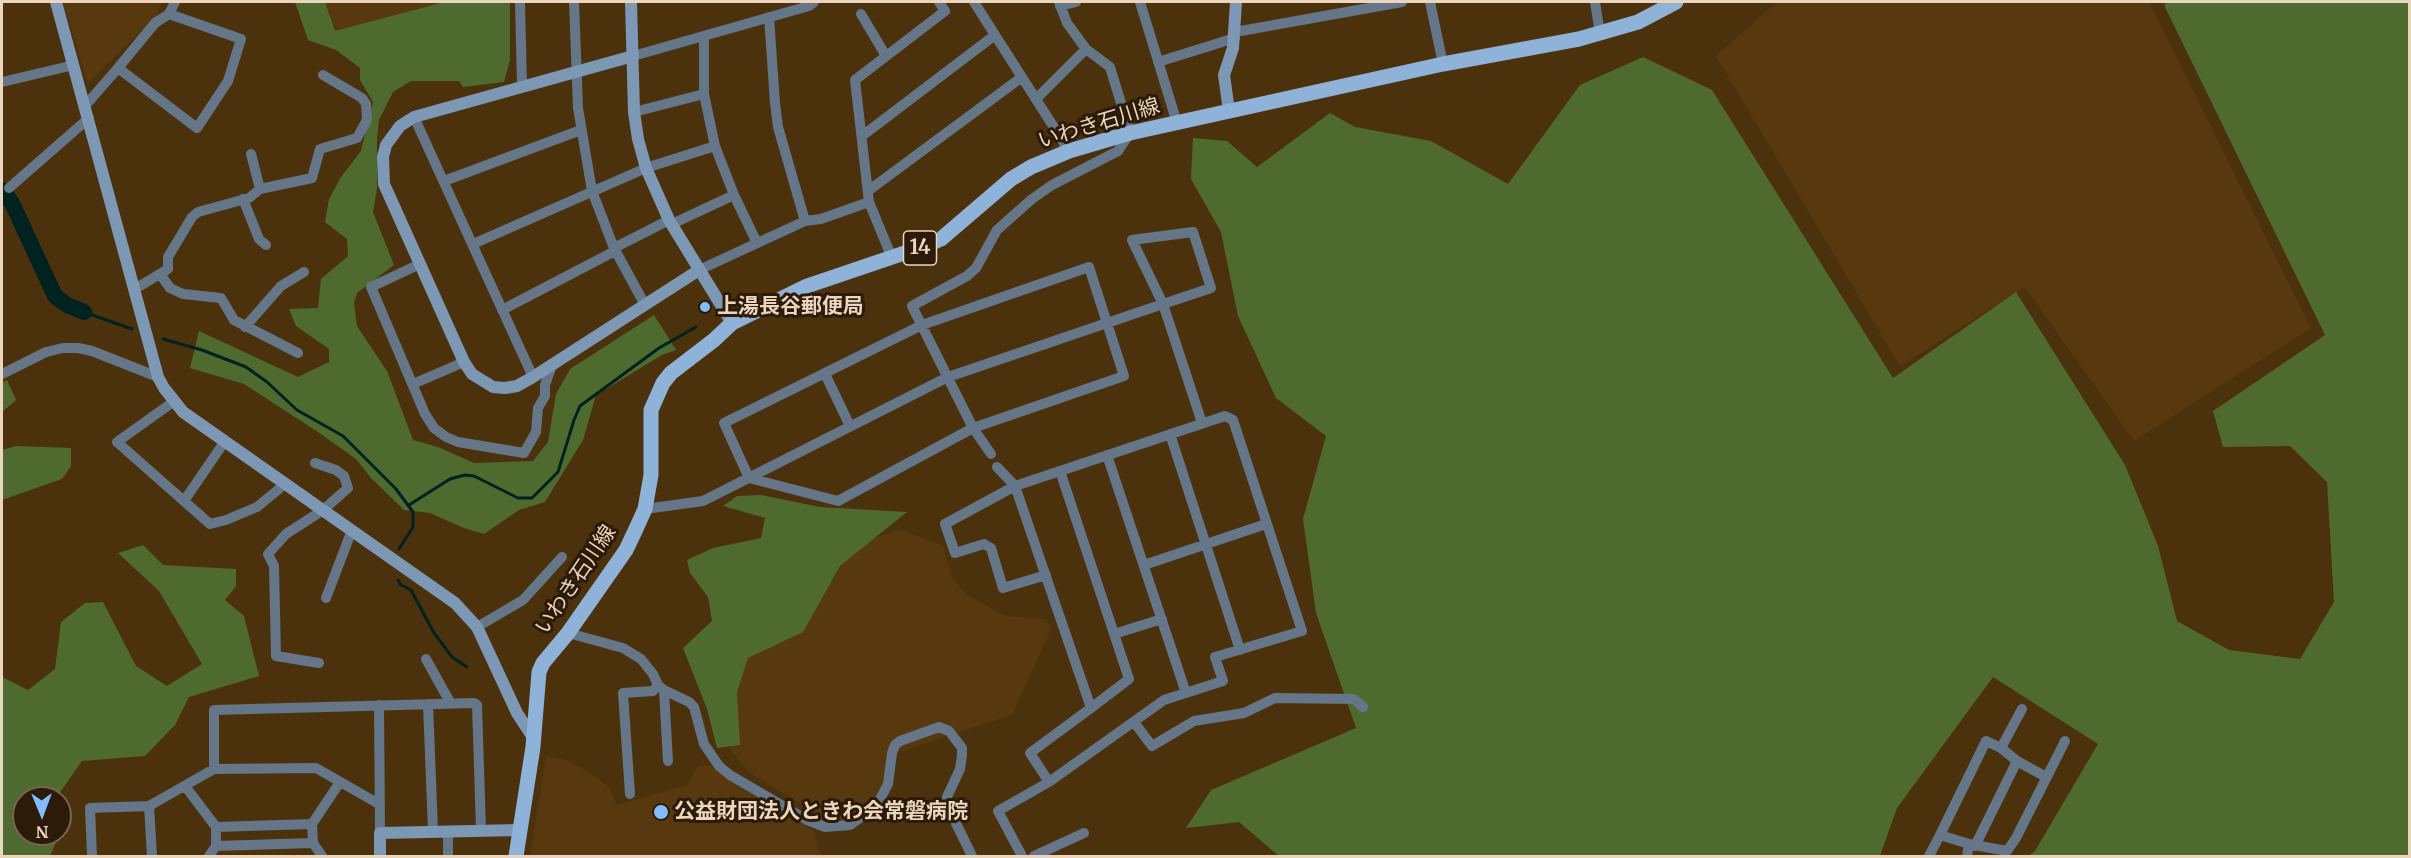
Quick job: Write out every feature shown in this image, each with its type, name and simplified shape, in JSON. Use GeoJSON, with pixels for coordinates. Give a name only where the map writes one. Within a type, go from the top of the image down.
{"type":"FeatureCollection","features":[{"type":"Feature","properties":{"kind":"main road","name":"いわき石川線"},"geometry":{"type":"LineString","coordinates":[[516,856],[534,739],[539,672],[543,663],[568,633],[626,550],[645,509],[651,475],[650,424],[655,398],[670,373],[714,340],[732,323],[807,286],[941,239],[1011,179],[1031,167],[1069,151],[1130,133],[1443,64],[1600,34],[1638,22],[1676,2]]}},
{"type":"Feature","properties":{"kind":"street"},"geometry":{"type":"LineString","coordinates":[[56,2],[158,377],[173,402],[183,412],[455,603],[477,627],[517,713],[534,739]]}},
{"type":"Feature","properties":{"kind":"street"},"geometry":{"type":"LineString","coordinates":[[9,188],[87,112],[118,68],[155,23],[169,14],[175,2]]}},
{"type":"Feature","properties":{"kind":"street"},"geometry":{"type":"LineString","coordinates":[[520,2],[522,86]]}},
{"type":"Feature","properties":{"kind":"street"},"geometry":{"type":"LineString","coordinates":[[574,2],[575,72],[581,130],[592,191],[615,250],[645,304]]}},
{"type":"Feature","properties":{"kind":"street"},"geometry":{"type":"LineString","coordinates":[[631,2],[634,112],[646,168],[670,222],[732,323]]}},
{"type":"Feature","properties":{"kind":"street"},"geometry":{"type":"LineString","coordinates":[[814,2],[809,6],[414,117],[400,126],[386,145],[384,184],[464,362],[472,374],[493,387],[518,386],[699,270],[805,221],[821,219],[869,197],[1022,77]]}},
{"type":"Feature","properties":{"kind":"street"},"geometry":{"type":"LineString","coordinates":[[892,258],[869,197],[855,80],[945,11],[939,2]]}},
{"type":"Feature","properties":{"kind":"street"},"geometry":{"type":"LineString","coordinates":[[974,2],[1069,151]]}},
{"type":"Feature","properties":{"kind":"street"},"geometry":{"type":"LineString","coordinates":[[991,454],[973,428],[912,306],[967,276],[976,268],[997,230],[1032,199],[1052,185],[1118,151],[1130,133],[1110,67],[1086,49],[1067,23],[1060,4],[1076,2]]}},
{"type":"Feature","properties":{"kind":"street"},"geometry":{"type":"LineString","coordinates":[[1140,2],[1176,123]]}},
{"type":"Feature","properties":{"kind":"street"},"geometry":{"type":"LineString","coordinates":[[1230,111],[1224,75],[1231,58],[1235,35],[1236,2]]}},
{"type":"Feature","properties":{"kind":"street"},"geometry":{"type":"LineString","coordinates":[[1158,62],[1235,35],[1402,2]]}},
{"type":"Feature","properties":{"kind":"street"},"geometry":{"type":"LineString","coordinates":[[1430,2],[1443,64]]}},
{"type":"Feature","properties":{"kind":"street"},"geometry":{"type":"LineString","coordinates":[[1594,2],[1600,34]]}},
{"type":"Feature","properties":{"kind":"street"},"geometry":{"type":"LineString","coordinates":[[118,68],[197,128],[228,81],[242,39],[169,14]]}},
{"type":"Feature","properties":{"kind":"street"},"geometry":{"type":"LineString","coordinates":[[861,14],[886,56]]}},
{"type":"Feature","properties":{"kind":"street"},"geometry":{"type":"LineString","coordinates":[[769,17],[778,127],[805,221]]}},
{"type":"Feature","properties":{"kind":"street"},"geometry":{"type":"LineString","coordinates":[[862,136],[995,35]]}},
{"type":"Feature","properties":{"kind":"street"},"geometry":{"type":"LineString","coordinates":[[704,36],[705,94],[715,146],[756,243]]}},
{"type":"Feature","properties":{"kind":"street"},"geometry":{"type":"LineString","coordinates":[[1035,99],[1086,49]]}},
{"type":"Feature","properties":{"kind":"street"},"geometry":{"type":"LineString","coordinates":[[2,82],[74,65]]}},
{"type":"Feature","properties":{"kind":"street"},"geometry":{"type":"LineString","coordinates":[[135,288],[168,269],[168,257],[192,217],[204,210],[243,199],[260,189],[312,178],[320,149],[357,138],[367,120],[366,104],[362,98],[323,75]]}},
{"type":"Feature","properties":{"kind":"street"},"geometry":{"type":"LineString","coordinates":[[634,112],[705,94]]}},
{"type":"Feature","properties":{"kind":"street"},"geometry":{"type":"LineString","coordinates":[[414,117],[533,377]]}},
{"type":"Feature","properties":{"kind":"street"},"geometry":{"type":"LineString","coordinates":[[444,181],[581,130]]}},
{"type":"Feature","properties":{"kind":"street"},"geometry":{"type":"LineString","coordinates":[[473,244],[646,168],[715,146]]}},
{"type":"Feature","properties":{"kind":"street"},"geometry":{"type":"LineString","coordinates":[[251,154],[260,189]]}},
{"type":"Feature","properties":{"kind":"street"},"geometry":{"type":"LineString","coordinates":[[502,309],[670,222],[734,195]]}},
{"type":"Feature","properties":{"kind":"street"},"geometry":{"type":"LineString","coordinates":[[243,199],[259,239],[266,245]]}},
{"type":"Feature","properties":{"kind":"street"},"geometry":{"type":"LineString","coordinates":[[645,509],[703,501],[948,377],[1162,304],[1211,288],[1193,232],[1132,240],[1162,304],[1202,423]]}},
{"type":"Feature","properties":{"kind":"street"},"geometry":{"type":"LineString","coordinates":[[420,264],[371,287],[425,414],[434,428],[458,442],[524,453],[536,432],[538,408],[545,396],[545,384],[552,365]]}},
{"type":"Feature","properties":{"kind":"street"},"geometry":{"type":"LineString","coordinates":[[1089,267],[1124,376],[973,428],[838,501],[749,478],[724,423],[921,325],[1089,267]]}},
{"type":"Feature","properties":{"kind":"street"},"geometry":{"type":"LineString","coordinates":[[245,327],[281,286],[304,272]]}},
{"type":"Feature","properties":{"kind":"street"},"geometry":{"type":"LineString","coordinates":[[160,274],[170,288],[183,294],[221,298],[230,317],[245,327],[298,353]]}},
{"type":"Feature","properties":{"kind":"street"},"geometry":{"type":"LineString","coordinates":[[2,374],[46,352],[63,348],[78,348],[92,351],[158,377]]}},
{"type":"Feature","properties":{"kind":"street"},"geometry":{"type":"LineString","coordinates":[[413,384],[464,362]]}},
{"type":"Feature","properties":{"kind":"street"},"geometry":{"type":"LineString","coordinates":[[825,374],[850,426]]}},
{"type":"Feature","properties":{"kind":"street"},"geometry":{"type":"LineString","coordinates":[[173,402],[117,442],[210,524],[256,507],[285,484]]}},
{"type":"Feature","properties":{"kind":"street"},"geometry":{"type":"LineString","coordinates":[[1022,856],[998,810],[1049,782],[1164,700],[1223,681],[1215,657],[1302,631],[1233,420],[1225,416],[1016,486],[945,524],[955,553],[984,544],[991,548],[1003,588],[1046,575]]}},
{"type":"Feature","properties":{"kind":"street"},"geometry":{"type":"LineString","coordinates":[[1170,434],[1240,650]]}},
{"type":"Feature","properties":{"kind":"street"},"geometry":{"type":"LineString","coordinates":[[184,501],[225,441]]}},
{"type":"Feature","properties":{"kind":"street"},"geometry":{"type":"LineString","coordinates":[[1107,455],[1186,693]]}},
{"type":"Feature","properties":{"kind":"street"},"geometry":{"type":"LineString","coordinates":[[315,463],[336,470],[344,476],[348,488],[323,510],[286,534],[268,554],[274,566],[276,656],[320,663]]}},
{"type":"Feature","properties":{"kind":"street"},"geometry":{"type":"LineString","coordinates":[[997,467],[1016,486],[1091,708]]}},
{"type":"Feature","properties":{"kind":"street"},"geometry":{"type":"LineString","coordinates":[[1049,782],[1030,753],[1129,679],[1060,471]]}},
{"type":"Feature","properties":{"kind":"street"},"geometry":{"type":"LineString","coordinates":[[1144,565],[1266,524]]}},
{"type":"Feature","properties":{"kind":"street"},"geometry":{"type":"LineString","coordinates":[[326,598],[352,530]]}},
{"type":"Feature","properties":{"kind":"street"},"geometry":{"type":"LineString","coordinates":[[477,627],[524,600],[562,557]]}},
{"type":"Feature","properties":{"kind":"street"},"geometry":{"type":"LineString","coordinates":[[1114,634],[1162,619]]}},
{"type":"Feature","properties":{"kind":"street"},"geometry":{"type":"LineString","coordinates":[[568,633],[623,648],[641,659],[653,674],[661,688],[668,761]]}},
{"type":"Feature","properties":{"kind":"street"},"geometry":{"type":"LineString","coordinates":[[426,659],[452,704]]}},
{"type":"Feature","properties":{"kind":"street"},"geometry":{"type":"LineString","coordinates":[[630,794],[623,693],[653,691],[661,688],[680,696],[694,707],[704,744],[719,766],[730,775],[807,820],[825,827],[850,825],[876,807],[888,784],[895,745],[900,741],[939,727],[950,731],[962,748],[960,769],[947,797],[947,804],[972,856]]}},
{"type":"Feature","properties":{"kind":"street"},"geometry":{"type":"LineString","coordinates":[[1134,722],[1152,746],[1194,721],[1244,713],[1275,698],[1354,699],[1364,707]]}},
{"type":"Feature","properties":{"kind":"street"},"geometry":{"type":"LineString","coordinates":[[214,769],[214,710],[474,703],[477,705],[481,830]]}},
{"type":"Feature","properties":{"kind":"street"},"geometry":{"type":"LineString","coordinates":[[428,704],[433,831]]}},
{"type":"Feature","properties":{"kind":"street"},"geometry":{"type":"LineString","coordinates":[[379,705],[380,856]]}},
{"type":"Feature","properties":{"kind":"street"},"geometry":{"type":"LineString","coordinates":[[2001,748],[2022,709]]}},
{"type":"Feature","properties":{"kind":"street"},"geometry":{"type":"LineString","coordinates":[[1929,856],[1986,741],[2046,777]]}},
{"type":"Feature","properties":{"kind":"street"},"geometry":{"type":"LineString","coordinates":[[1940,835],[1972,845],[2007,851],[2016,838],[2065,741]]}},
{"type":"Feature","properties":{"kind":"street"},"geometry":{"type":"LineString","coordinates":[[1967,856],[2016,761]]}},
{"type":"Feature","properties":{"kind":"street"},"geometry":{"type":"LineString","coordinates":[[92,856],[90,808],[149,806],[214,769],[316,768],[379,804]]}},
{"type":"Feature","properties":{"kind":"street"},"geometry":{"type":"LineString","coordinates":[[322,856],[313,843],[312,824],[340,782]]}},
{"type":"Feature","properties":{"kind":"street"},"geometry":{"type":"LineString","coordinates":[[185,786],[216,827],[216,846],[209,856]]}},
{"type":"Feature","properties":{"kind":"street"},"geometry":{"type":"LineString","coordinates":[[149,806],[152,856]]}},
{"type":"Feature","properties":{"kind":"street"},"geometry":{"type":"LineString","coordinates":[[216,827],[312,824]]}},
{"type":"Feature","properties":{"kind":"street"},"geometry":{"type":"LineString","coordinates":[[380,833],[520,830]]}},
{"type":"Feature","properties":{"kind":"street"},"geometry":{"type":"LineString","coordinates":[[448,831],[448,856]]}},
{"type":"Feature","properties":{"kind":"street"},"geometry":{"type":"LineString","coordinates":[[1034,856],[1084,833]]}},
{"type":"Feature","properties":{"kind":"street"},"geometry":{"type":"LineString","coordinates":[[216,846],[313,843]]}},
{"type":"Feature","properties":{"kind":"shaded area"},"geometry":{"type":"Polygon","coordinates":[[[63,2],[161,2],[158,14],[88,83],[63,2]]]}},
{"type":"Feature","properties":{"kind":"shaded area"},"geometry":{"type":"Polygon","coordinates":[[[316,2],[445,2],[327,34],[316,2]]]}},
{"type":"Feature","properties":{"kind":"shaded area"},"geometry":{"type":"Polygon","coordinates":[[[1777,2],[2149,2],[2311,328],[2134,441],[2025,287],[1900,366],[1716,56],[1777,2]]]}},
{"type":"Feature","properties":{"kind":"shaded area"},"geometry":{"type":"Polygon","coordinates":[[[900,529],[943,546],[953,579],[966,594],[1005,616],[1046,619],[1051,630],[1012,715],[896,753],[874,809],[845,826],[825,828],[811,810],[750,773],[731,751],[720,721],[728,667],[835,550],[900,529]]]}},
{"type":"Feature","properties":{"kind":"shaded area","name":"公益財団法人ときわ会常磐病院"},"geometry":{"type":"Polygon","coordinates":[[[546,756],[566,760],[589,772],[609,787],[617,805],[687,785],[698,766],[710,765],[814,831],[821,856],[530,856],[546,756]]]}},
{"type":"Feature","properties":{"kind":"green space"},"geometry":{"type":"Polygon","coordinates":[[[295,2],[325,2],[335,31],[444,2],[510,2],[510,60],[504,82],[463,87],[459,81],[411,81],[393,92],[379,120],[377,189],[373,212],[394,265],[357,293],[354,303],[357,326],[387,371],[413,440],[438,447],[474,463],[533,461],[548,442],[556,394],[570,369],[654,315],[676,350],[662,355],[596,395],[583,440],[545,502],[519,510],[484,534],[430,513],[404,510],[371,478],[356,459],[315,430],[244,384],[190,368],[199,331],[298,377],[329,362],[329,349],[296,326],[289,309],[318,308],[321,279],[348,256],[347,239],[325,222],[329,199],[341,177],[361,151],[373,102],[360,80],[360,68],[336,50],[308,40],[295,2]]]}},
{"type":"Feature","properties":{"kind":"green space"},"geometry":{"type":"Polygon","coordinates":[[[2168,2],[2409,2],[2409,856],[2028,856],[2035,851],[2098,744],[1993,677],[1897,808],[1880,856],[1279,856],[1239,822],[1186,828],[1211,790],[1356,728],[1316,613],[1303,519],[1326,436],[1276,398],[1238,316],[1221,232],[1191,179],[1193,138],[1227,141],[1257,167],[1330,113],[1355,127],[1431,141],[1508,184],[1580,85],[1643,57],[1712,90],[1893,378],[2016,292],[2125,465],[2158,546],[2177,621],[2229,650],[2300,659],[2334,602],[2327,482],[2290,446],[2223,447],[2213,411],[2325,335],[2164,5],[2168,2]]]}},
{"type":"Feature","properties":{"kind":"green space"},"geometry":{"type":"Polygon","coordinates":[[[7,380],[16,400],[2,412],[2,383],[7,380]]]}},
{"type":"Feature","properties":{"kind":"green space"},"geometry":{"type":"Polygon","coordinates":[[[16,446],[71,448],[71,466],[62,479],[2,500],[2,450],[16,446]]]}},
{"type":"Feature","properties":{"kind":"green space"},"geometry":{"type":"Polygon","coordinates":[[[761,495],[820,507],[907,512],[840,566],[803,632],[748,658],[737,692],[740,745],[717,748],[707,709],[683,648],[712,621],[708,597],[690,573],[687,560],[713,548],[761,538],[765,518],[723,506],[737,496],[761,495]]]}},
{"type":"Feature","properties":{"kind":"green space"},"geometry":{"type":"Polygon","coordinates":[[[143,545],[163,565],[236,569],[236,586],[225,600],[244,616],[259,676],[189,697],[175,725],[145,756],[82,761],[64,786],[12,786],[12,846],[54,846],[50,856],[2,856],[2,677],[28,690],[55,669],[61,622],[85,603],[103,602],[136,666],[167,686],[202,664],[159,591],[118,553],[143,545]]]}},
{"type":"Feature","properties":{"kind":"waterway"},"geometry":{"type":"LineString","coordinates":[[2,190],[12,203],[55,296],[67,305],[84,312]]}},
{"type":"Feature","properties":{"kind":"waterway"},"geometry":{"type":"LineString","coordinates":[[84,312],[132,329]]}},
{"type":"Feature","properties":{"kind":"waterway"},"geometry":{"type":"LineString","coordinates":[[409,505],[450,479],[465,475],[474,476],[518,498],[532,498],[558,472],[580,406],[659,348],[696,327]]}},
{"type":"Feature","properties":{"kind":"waterway"},"geometry":{"type":"LineString","coordinates":[[163,339],[202,350],[246,367],[267,382],[297,410],[343,436],[396,489],[413,512],[413,527],[399,549]]}},
{"type":"Feature","properties":{"kind":"waterway"},"geometry":{"type":"LineString","coordinates":[[398,580],[401,585],[411,590],[434,633],[452,657],[467,667]]}},
{"type":"Feature","properties":{"kind":"place","name":"上湯長谷郵便局"},"geometry":{"type":"Point","coordinates":[705,307]}},
{"type":"Feature","properties":{"kind":"place","name":"公益財団法人ときわ会常磐病院"},"geometry":{"type":"Point","coordinates":[661,812]}}]}
